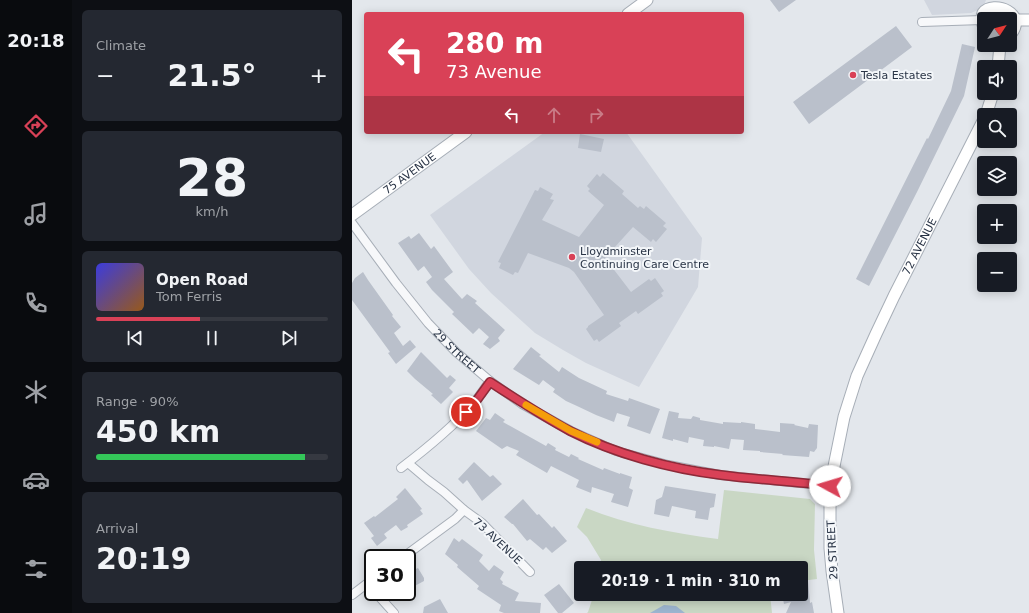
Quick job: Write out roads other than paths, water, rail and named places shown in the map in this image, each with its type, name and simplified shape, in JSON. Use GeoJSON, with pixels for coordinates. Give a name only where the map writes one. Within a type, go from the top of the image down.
{"type":"FeatureCollection","features":[{"type":"Feature","properties":{"kind":"street"},"geometry":{"type":"LineString","coordinates":[[631,12],[647,0]]}},
{"type":"Feature","properties":{"kind":"street"},"geometry":{"type":"LineString","coordinates":[[983,12],[997,0],[1008,2],[1016,9],[1018,14],[1024,20],[1017,28]]}},
{"type":"Feature","properties":{"kind":"street"},"geometry":{"type":"LineString","coordinates":[[922,22],[977,24]]}},
{"type":"Feature","properties":{"kind":"street","name":"72 AVENUE"},"geometry":{"type":"LineString","coordinates":[[857,376],[894,296],[977,133]]}},
{"type":"Feature","properties":{"kind":"street","name":"75 AVENUE"},"geometry":{"type":"LineString","coordinates":[[352,215],[463,134]]}},
{"type":"Feature","properties":{"kind":"street","name":"29 STREET"},"geometry":{"type":"LineString","coordinates":[[352,223],[428,323],[456,352],[490,382],[522,404],[571,431],[616,451],[668,465],[720,475],[830,486]]}},
{"type":"Feature","properties":{"kind":"street","name":"29 STREET"},"geometry":{"type":"LineString","coordinates":[[838,613],[830,548],[830,486],[844,417],[857,376]]}},
{"type":"Feature","properties":{"kind":"street"},"geometry":{"type":"LineString","coordinates":[[401,468],[425,450],[457,421],[474,404],[490,382]]}},
{"type":"Feature","properties":{"kind":"street","name":"73 AVENUE"},"geometry":{"type":"LineString","coordinates":[[408,463],[464,510],[482,523],[530,572]]}},
{"type":"Feature","properties":{"kind":"street","name":"73 AVENUE"},"geometry":{"type":"LineString","coordinates":[[414,549],[456,519],[464,510]]}},
{"type":"Feature","properties":{"kind":"street"},"geometry":{"type":"LineString","coordinates":[[352,595],[364,586]]}},
{"type":"Feature","properties":{"kind":"street"},"geometry":{"type":"LineString","coordinates":[[383,601],[394,613]]}},
{"type":"Feature","properties":{"kind":"water"},"geometry":{"type":"Polygon","coordinates":[[[664,605],[676,606],[685,613],[650,613],[664,605]]]}},
{"type":"Feature","properties":{"kind":"place","name":"Tesla Estates"},"geometry":{"type":"Point","coordinates":[853,75]}},
{"type":"Feature","properties":{"kind":"place","name":"Lloydminster Continuing Care Centre"},"geometry":{"type":"Point","coordinates":[572,257]}}]}
